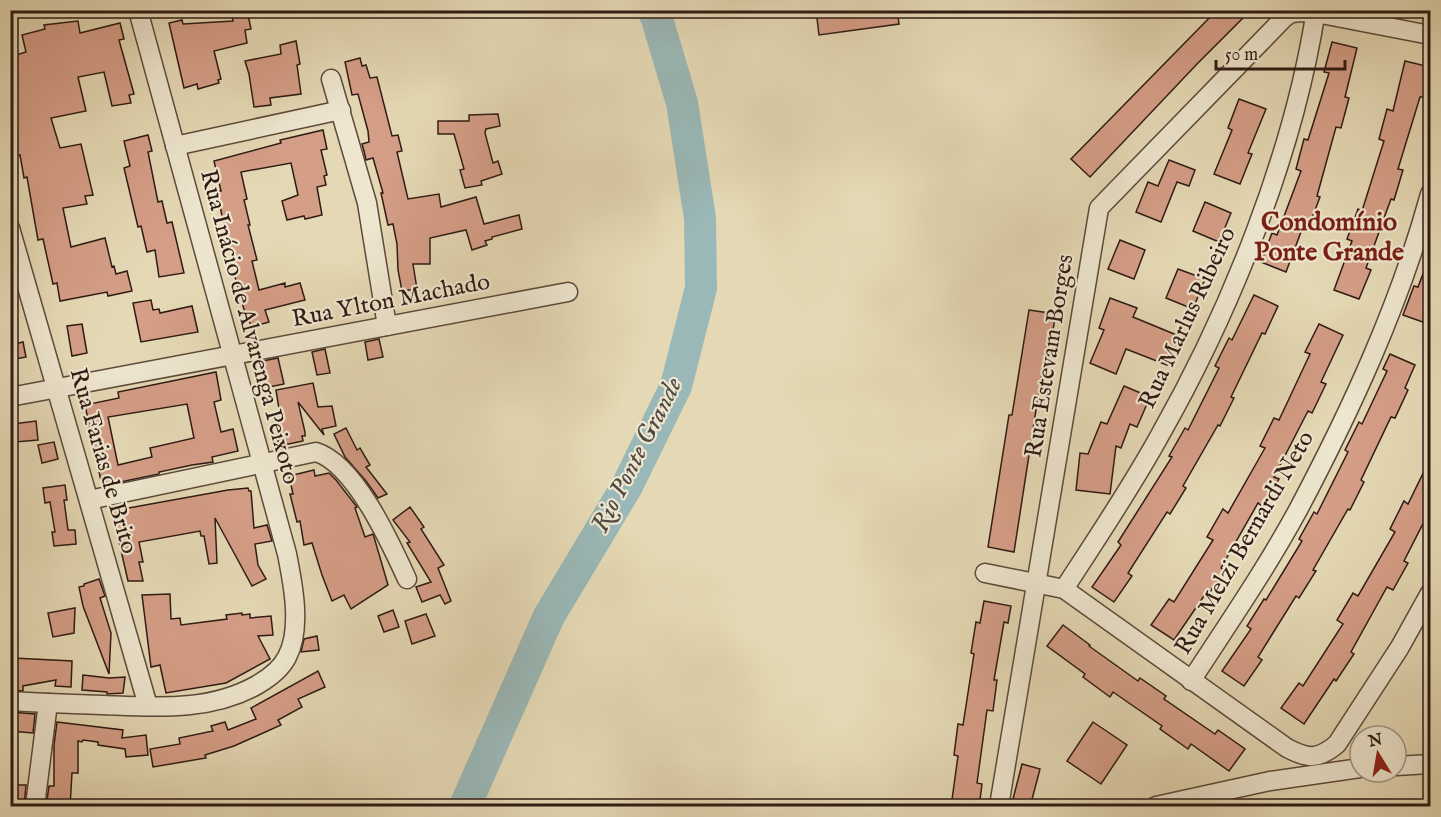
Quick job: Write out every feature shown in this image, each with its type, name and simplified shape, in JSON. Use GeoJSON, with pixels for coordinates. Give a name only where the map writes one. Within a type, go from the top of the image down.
{"type":"FeatureCollection","features":[{"type":"Feature","properties":{"kind":"street","name":"Rua Inácio de Alvarenga Peixoto"},"geometry":{"type":"LineString","coordinates":[[138,10],[286,554],[293,587],[295,613],[287,657],[268,679],[235,696],[189,706],[148,706]]}},
{"type":"Feature","properties":{"kind":"street","name":"Rua Estevam Borges"},"geometry":{"type":"LineString","coordinates":[[999,807],[1099,208],[1285,17],[1292,13],[1316,12],[1431,35]]}},
{"type":"Feature","properties":{"kind":"street","name":"Rua Marlus Ribeiro"},"geometry":{"type":"LineString","coordinates":[[1064,589],[1160,435],[1201,359],[1238,274],[1273,180],[1293,116],[1316,12]]}},
{"type":"Feature","properties":{"kind":"street"},"geometry":{"type":"LineString","coordinates":[[331,79],[367,202],[387,326]]}},
{"type":"Feature","properties":{"kind":"street"},"geometry":{"type":"LineString","coordinates":[[175,146],[341,110]]}},
{"type":"Feature","properties":{"kind":"street","name":"Rua Melzi Bernardi Neto"},"geometry":{"type":"LineString","coordinates":[[1191,681],[1252,588],[1297,511],[1336,436],[1401,284],[1431,194]]}},
{"type":"Feature","properties":{"kind":"street","name":"Rua Farias de Brito"},"geometry":{"type":"LineString","coordinates":[[10,228],[148,706]]}},
{"type":"Feature","properties":{"kind":"street","name":"Rua Ylton Machado"},"geometry":{"type":"LineString","coordinates":[[10,397],[568,292]]}},
{"type":"Feature","properties":{"kind":"street"},"geometry":{"type":"LineString","coordinates":[[89,500],[316,452],[326,455],[337,464],[371,509],[387,536],[407,579]]}},
{"type":"Feature","properties":{"kind":"street"},"geometry":{"type":"LineString","coordinates":[[985,573],[1064,589],[1287,748],[1306,757],[1328,752],[1337,744],[1400,647],[1431,592]]}},
{"type":"Feature","properties":{"kind":"street"},"geometry":{"type":"LineString","coordinates":[[10,701],[148,706]]}},
{"type":"Feature","properties":{"kind":"street"},"geometry":{"type":"LineString","coordinates":[[35,807],[48,703]]}},
{"type":"Feature","properties":{"kind":"street"},"geometry":{"type":"LineString","coordinates":[[1408,765],[1431,764]]}},
{"type":"Feature","properties":{"kind":"street"},"geometry":{"type":"LineString","coordinates":[[1156,807],[1270,781],[1348,770]]}},
{"type":"Feature","properties":{"kind":"building"},"geometry":{"type":"Polygon","coordinates":[[[247,10],[251,29],[245,30],[247,43],[214,51],[221,79],[218,80],[219,83],[198,89],[197,84],[184,88],[169,23],[182,20],[183,24],[233,21],[231,12],[247,10]]]}},
{"type":"Feature","properties":{"kind":"building"},"geometry":{"type":"Polygon","coordinates":[[[816,10],[897,10],[899,24],[819,35],[816,10]]]}},
{"type":"Feature","properties":{"kind":"building"},"geometry":{"type":"Polygon","coordinates":[[[1217,10],[1251,10],[1090,177],[1071,159],[1217,10]]]}},
{"type":"Feature","properties":{"kind":"building"},"geometry":{"type":"Polygon","coordinates":[[[78,21],[80,33],[120,23],[124,39],[119,40],[134,94],[129,95],[131,103],[112,106],[104,72],[78,77],[86,111],[51,118],[60,148],[81,144],[93,195],[85,196],[87,204],[63,208],[71,247],[105,238],[112,267],[114,266],[116,274],[127,271],[132,291],[108,296],[107,292],[60,301],[57,283],[53,284],[43,239],[38,240],[27,177],[24,178],[20,155],[15,156],[10,141],[10,57],[26,52],[22,35],[45,29],[44,25],[78,21]]]}},
{"type":"Feature","properties":{"kind":"building"},"geometry":{"type":"Polygon","coordinates":[[[296,41],[300,64],[297,65],[301,94],[270,98],[271,105],[254,107],[245,61],[281,54],[280,45],[296,41]]]}},
{"type":"Feature","properties":{"kind":"building"},"geometry":{"type":"Polygon","coordinates":[[[1332,42],[1357,48],[1345,97],[1349,98],[1341,128],[1336,127],[1317,196],[1320,197],[1309,226],[1304,224],[1286,272],[1261,262],[1272,233],[1277,235],[1301,171],[1296,169],[1304,139],[1308,140],[1329,73],[1324,72],[1332,42]]]}},
{"type":"Feature","properties":{"kind":"building"},"geometry":{"type":"Polygon","coordinates":[[[360,58],[362,66],[366,65],[370,78],[377,77],[392,136],[398,135],[402,151],[397,152],[408,199],[439,194],[441,207],[476,197],[484,224],[519,215],[522,229],[492,237],[485,241],[487,245],[472,250],[466,230],[430,238],[430,264],[413,264],[417,289],[402,291],[393,224],[388,225],[381,193],[383,193],[373,158],[366,160],[362,144],[369,142],[368,131],[358,94],[352,95],[345,62],[360,58]]]}},
{"type":"Feature","properties":{"kind":"building"},"geometry":{"type":"Polygon","coordinates":[[[1405,61],[1430,67],[1423,97],[1420,97],[1398,169],[1403,170],[1394,200],[1391,199],[1366,268],[1371,270],[1359,299],[1334,290],[1352,241],[1347,239],[1358,209],[1362,211],[1384,141],[1379,139],[1387,109],[1393,111],[1405,61]]]}},
{"type":"Feature","properties":{"kind":"building"},"geometry":{"type":"Polygon","coordinates":[[[1239,99],[1266,109],[1248,153],[1252,154],[1240,184],[1214,174],[1232,130],[1228,128],[1239,99]]]}},
{"type":"Feature","properties":{"kind":"building"},"geometry":{"type":"Polygon","coordinates":[[[498,114],[500,126],[486,129],[485,133],[493,163],[498,161],[502,174],[481,181],[482,185],[465,188],[460,170],[464,169],[454,134],[438,134],[438,121],[469,121],[469,115],[498,114]]]}},
{"type":"Feature","properties":{"kind":"building"},"geometry":{"type":"Polygon","coordinates":[[[323,130],[327,149],[321,150],[327,175],[324,176],[326,185],[317,187],[322,215],[287,220],[282,201],[298,195],[291,163],[241,172],[247,199],[244,200],[250,225],[248,225],[257,260],[252,261],[259,290],[285,283],[285,287],[300,283],[305,300],[265,310],[269,322],[251,327],[234,273],[237,272],[222,216],[217,191],[221,191],[214,161],[281,143],[280,140],[323,130]]]}},
{"type":"Feature","properties":{"kind":"building"},"geometry":{"type":"Polygon","coordinates":[[[148,135],[152,151],[148,152],[158,202],[162,201],[167,223],[172,222],[184,273],[159,277],[155,250],[147,252],[141,226],[138,227],[124,168],[130,166],[124,141],[148,135]]]}},
{"type":"Feature","properties":{"kind":"building"},"geometry":{"type":"Polygon","coordinates":[[[1169,160],[1195,170],[1189,186],[1177,182],[1161,222],[1136,212],[1148,182],[1158,186],[1169,160]]]}},
{"type":"Feature","properties":{"kind":"building"},"geometry":{"type":"Polygon","coordinates":[[[1205,202],[1231,213],[1219,242],[1193,231],[1205,202]]]}},
{"type":"Feature","properties":{"kind":"building"},"geometry":{"type":"Polygon","coordinates":[[[1120,240],[1145,250],[1134,279],[1108,269],[1120,240]]]}},
{"type":"Feature","properties":{"kind":"building"},"geometry":{"type":"Polygon","coordinates":[[[1429,258],[1431,258],[1431,325],[1403,315],[1414,286],[1418,287],[1429,258]]]}},
{"type":"Feature","properties":{"kind":"building"},"geometry":{"type":"Polygon","coordinates":[[[1178,269],[1205,279],[1193,309],[1166,298],[1178,269]]]}},
{"type":"Feature","properties":{"kind":"building"},"geometry":{"type":"Polygon","coordinates":[[[1254,295],[1278,306],[1265,334],[1262,333],[1231,397],[1234,398],[1220,426],[1218,425],[1183,486],[1186,488],[1170,514],[1167,512],[1128,573],[1132,576],[1114,602],[1092,587],[1121,545],[1118,542],[1172,457],[1169,456],[1185,428],[1188,430],[1219,368],[1215,366],[1229,338],[1232,340],[1254,295]]]}},
{"type":"Feature","properties":{"kind":"building"},"geometry":{"type":"Polygon","coordinates":[[[1110,298],[1137,308],[1133,317],[1179,336],[1167,365],[1126,349],[1116,374],[1090,363],[1104,330],[1099,328],[1110,298]]]}},
{"type":"Feature","properties":{"kind":"building"},"geometry":{"type":"Polygon","coordinates":[[[151,300],[153,310],[159,309],[160,313],[192,306],[198,332],[141,342],[133,303],[151,300]]]}},
{"type":"Feature","properties":{"kind":"building"},"geometry":{"type":"Polygon","coordinates":[[[1029,310],[1056,314],[1050,345],[1047,345],[1014,552],[988,547],[1009,415],[1012,415],[1029,310]]]}},
{"type":"Feature","properties":{"kind":"building"},"geometry":{"type":"Polygon","coordinates":[[[82,324],[87,353],[72,356],[67,326],[82,324]]]}},
{"type":"Feature","properties":{"kind":"building"},"geometry":{"type":"Polygon","coordinates":[[[1319,324],[1343,335],[1321,382],[1326,384],[1312,413],[1308,411],[1274,477],[1279,479],[1263,507],[1258,503],[1221,568],[1224,570],[1207,597],[1204,596],[1174,640],[1151,625],[1169,599],[1174,602],[1213,540],[1207,537],[1223,509],[1228,513],[1265,448],[1260,446],[1274,418],[1279,420],[1310,354],[1305,352],[1319,324]]]}},
{"type":"Feature","properties":{"kind":"building"},"geometry":{"type":"Polygon","coordinates":[[[379,339],[383,357],[368,360],[365,342],[379,339]]]}},
{"type":"Feature","properties":{"kind":"building"},"geometry":{"type":"Polygon","coordinates":[[[23,342],[26,357],[10,360],[10,345],[23,342]]]}},
{"type":"Feature","properties":{"kind":"building"},"geometry":{"type":"Polygon","coordinates":[[[325,349],[330,373],[317,375],[312,352],[325,349]]]}},
{"type":"Feature","properties":{"kind":"building"},"geometry":{"type":"Polygon","coordinates":[[[1390,354],[1415,365],[1405,388],[1408,390],[1395,418],[1391,417],[1361,480],[1364,482],[1350,510],[1348,509],[1313,570],[1316,571],[1299,598],[1296,596],[1258,657],[1262,660],[1244,686],[1222,671],[1251,629],[1247,626],[1264,599],[1266,600],[1302,541],[1299,539],[1314,512],[1317,514],[1348,452],[1345,450],[1359,422],[1362,424],[1387,371],[1383,369],[1390,354]]]}},
{"type":"Feature","properties":{"kind":"building"},"geometry":{"type":"Polygon","coordinates":[[[278,358],[284,384],[259,389],[253,363],[278,358]]]}},
{"type":"Feature","properties":{"kind":"building"},"geometry":{"type":"Polygon","coordinates":[[[216,372],[221,400],[214,402],[221,432],[233,429],[238,451],[212,457],[213,462],[106,485],[105,479],[101,481],[85,405],[119,398],[118,392],[216,372]],[[187,404],[108,417],[118,465],[152,457],[150,448],[194,438],[187,404]]]}},
{"type":"Feature","properties":{"kind":"building"},"geometry":{"type":"Polygon","coordinates":[[[313,383],[318,407],[332,406],[336,426],[322,429],[324,435],[298,402],[305,432],[305,436],[302,436],[303,441],[279,446],[273,416],[280,415],[276,390],[313,383]]]}},
{"type":"Feature","properties":{"kind":"building"},"geometry":{"type":"Polygon","coordinates":[[[1124,386],[1150,397],[1137,427],[1130,424],[1121,448],[1116,446],[1110,494],[1076,490],[1080,453],[1088,454],[1101,422],[1107,424],[1124,386]]]}},
{"type":"Feature","properties":{"kind":"building"},"geometry":{"type":"Polygon","coordinates":[[[36,421],[38,440],[15,442],[13,424],[36,421]]]}},
{"type":"Feature","properties":{"kind":"building"},"geometry":{"type":"Polygon","coordinates":[[[346,428],[357,450],[360,448],[370,465],[366,467],[387,494],[378,498],[345,457],[334,434],[346,428]]]}},
{"type":"Feature","properties":{"kind":"building"},"geometry":{"type":"Polygon","coordinates":[[[54,442],[58,459],[42,463],[38,445],[54,442]]]}},
{"type":"Feature","properties":{"kind":"building"},"geometry":{"type":"Polygon","coordinates":[[[1431,457],[1431,508],[1404,561],[1408,563],[1393,590],[1387,587],[1351,652],[1354,654],[1304,724],[1281,708],[1299,683],[1303,686],[1343,624],[1337,620],[1353,593],[1358,596],[1395,532],[1390,529],[1404,501],[1408,504],[1431,457]]]}},
{"type":"Feature","properties":{"kind":"building"},"geometry":{"type":"Polygon","coordinates":[[[314,470],[315,476],[329,473],[357,507],[355,508],[365,537],[373,534],[388,585],[351,609],[344,595],[332,601],[312,543],[304,545],[300,521],[297,522],[290,494],[293,494],[289,476],[314,470]]]}},
{"type":"Feature","properties":{"kind":"building"},"geometry":{"type":"Polygon","coordinates":[[[65,485],[67,500],[64,500],[68,530],[75,530],[76,544],[54,546],[52,532],[55,532],[50,502],[45,503],[43,488],[65,485]]]}},
{"type":"Feature","properties":{"kind":"building"},"geometry":{"type":"Polygon","coordinates":[[[248,488],[251,491],[254,528],[267,525],[272,541],[255,544],[258,565],[266,579],[252,586],[215,518],[217,563],[209,564],[204,536],[201,536],[200,531],[139,542],[143,562],[139,562],[143,581],[128,581],[112,511],[248,488]]]}},
{"type":"Feature","properties":{"kind":"building"},"geometry":{"type":"Polygon","coordinates":[[[410,507],[424,527],[421,529],[444,565],[438,568],[451,601],[445,604],[440,595],[422,602],[416,587],[431,582],[407,543],[410,542],[393,520],[410,507]]]}},
{"type":"Feature","properties":{"kind":"building"},"geometry":{"type":"Polygon","coordinates":[[[99,579],[105,596],[100,598],[111,633],[109,674],[83,606],[79,587],[99,579]]]}},
{"type":"Feature","properties":{"kind":"building"},"geometry":{"type":"Polygon","coordinates":[[[170,594],[171,619],[180,618],[181,625],[227,619],[226,615],[242,613],[242,615],[250,614],[250,618],[271,616],[273,635],[258,636],[270,659],[226,683],[166,693],[160,665],[151,667],[142,595],[170,594]]]}},
{"type":"Feature","properties":{"kind":"building"},"geometry":{"type":"Polygon","coordinates":[[[984,601],[1011,606],[1008,623],[1004,622],[994,680],[997,680],[993,711],[987,710],[977,783],[982,784],[979,807],[951,807],[958,756],[954,755],[958,724],[963,725],[974,654],[971,653],[976,622],[980,623],[984,601]]]}},
{"type":"Feature","properties":{"kind":"building"},"geometry":{"type":"Polygon","coordinates":[[[75,608],[74,633],[53,637],[48,613],[75,608]]]}},
{"type":"Feature","properties":{"kind":"building"},"geometry":{"type":"Polygon","coordinates":[[[393,610],[399,627],[384,632],[378,616],[393,610]]]}},
{"type":"Feature","properties":{"kind":"building"},"geometry":{"type":"Polygon","coordinates":[[[426,614],[435,636],[412,644],[405,621],[426,614]]]}},
{"type":"Feature","properties":{"kind":"building"},"geometry":{"type":"Polygon","coordinates":[[[1063,625],[1138,681],[1140,678],[1166,696],[1164,699],[1215,734],[1218,730],[1245,749],[1229,771],[1191,744],[1188,749],[1160,729],[1162,726],[1113,692],[1110,697],[1083,677],[1085,674],[1047,646],[1063,625]]]}},
{"type":"Feature","properties":{"kind":"building"},"geometry":{"type":"Polygon","coordinates":[[[317,636],[319,650],[301,652],[304,639],[317,636]]]}},
{"type":"Feature","properties":{"kind":"building"},"geometry":{"type":"Polygon","coordinates":[[[13,658],[72,661],[71,687],[55,686],[56,680],[23,686],[23,691],[10,690],[10,673],[16,673],[13,658]]]}},
{"type":"Feature","properties":{"kind":"building"},"geometry":{"type":"Polygon","coordinates":[[[318,671],[325,687],[298,699],[302,707],[278,720],[281,725],[234,746],[205,755],[206,758],[153,767],[150,749],[180,744],[179,738],[213,731],[211,726],[225,722],[228,730],[256,719],[251,708],[318,671]]]}},
{"type":"Feature","properties":{"kind":"building"},"geometry":{"type":"Polygon","coordinates":[[[83,675],[125,677],[123,693],[107,694],[107,692],[82,690],[83,675]]]}},
{"type":"Feature","properties":{"kind":"building"},"geometry":{"type":"Polygon","coordinates":[[[10,712],[35,714],[33,733],[10,731],[10,712]]]}},
{"type":"Feature","properties":{"kind":"building"},"geometry":{"type":"Polygon","coordinates":[[[57,722],[123,730],[122,738],[146,735],[148,755],[126,757],[125,749],[98,745],[98,742],[78,741],[78,773],[72,773],[70,807],[46,807],[49,786],[54,786],[54,745],[57,722]]]}},
{"type":"Feature","properties":{"kind":"building"},"geometry":{"type":"Polygon","coordinates":[[[1093,722],[1127,745],[1101,784],[1067,761],[1093,722]]]}},
{"type":"Feature","properties":{"kind":"building"},"geometry":{"type":"Polygon","coordinates":[[[1022,764],[1040,769],[1030,807],[1012,803],[1022,764]]]}},
{"type":"Feature","properties":{"kind":"building"},"geometry":{"type":"Polygon","coordinates":[[[10,785],[26,785],[24,807],[10,807],[10,785]]]}},
{"type":"Feature","properties":{"kind":"waterway","name":"Rio Ponte Grande"},"geometry":{"type":"LineString","coordinates":[[465,806],[549,616],[627,486],[676,386],[701,288],[700,218],[682,103],[653,10]]}},
{"type":"Feature","properties":{"kind":"district","name":"Condomínio Ponte Grande"},"geometry":{"type":"Point","coordinates":[1329,237]}}]}
